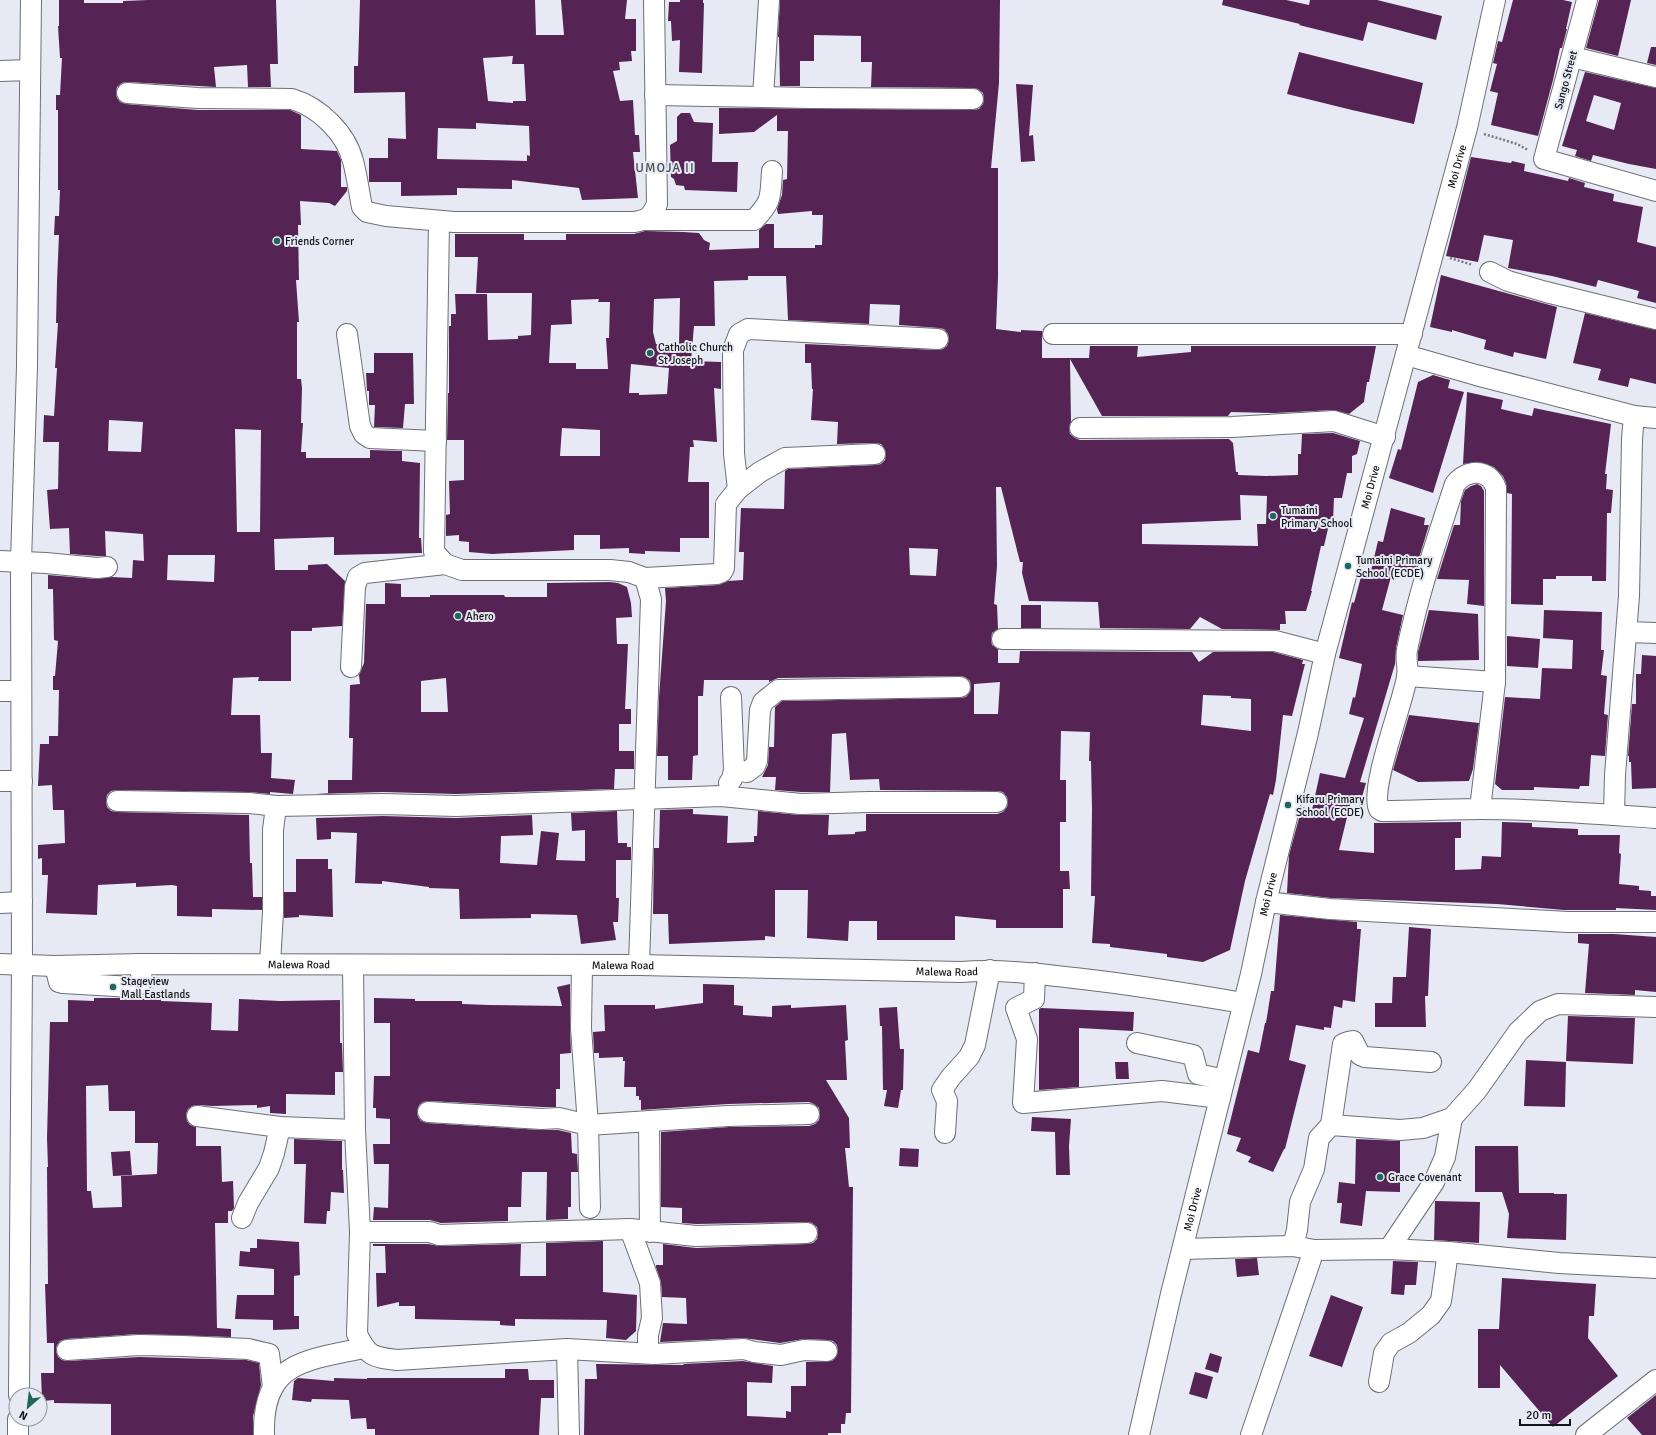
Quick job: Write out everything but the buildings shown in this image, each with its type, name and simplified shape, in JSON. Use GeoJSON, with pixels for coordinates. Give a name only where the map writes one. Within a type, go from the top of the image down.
{"type":"FeatureCollection","features":[{"type":"Feature","properties":{"kind":"street"},"geometry":{"type":"LineString","coordinates":[[18,1387],[22,965],[21,562],[27,366],[31,0]]}},
{"type":"Feature","properties":{"kind":"street"},"geometry":{"type":"LineString","coordinates":[[646,220],[653,214],[658,204],[654,0]]}},
{"type":"Feature","properties":{"kind":"street"},"geometry":{"type":"LineString","coordinates":[[763,97],[769,0]]}},
{"type":"Feature","properties":{"kind":"street","name":"Moi Drive"},"geometry":{"type":"LineString","coordinates":[[1139,1435],[1326,654],[1467,128],[1495,0]]}},
{"type":"Feature","properties":{"kind":"street","name":"Sango Street"},"geometry":{"type":"LineString","coordinates":[[1544,159],[1587,0]]}},
{"type":"Feature","properties":{"kind":"street"},"geometry":{"type":"LineString","coordinates":[[1572,57],[1656,77]]}},
{"type":"Feature","properties":{"kind":"street"},"geometry":{"type":"LineString","coordinates":[[0,71],[30,70]]}},
{"type":"Feature","properties":{"kind":"street"},"geometry":{"type":"LineString","coordinates":[[127,93],[198,98],[292,99],[301,102],[324,117],[340,134],[353,160],[362,207],[368,212],[386,216],[439,221],[634,222],[646,220],[754,220],[770,201],[772,171]]}},
{"type":"Feature","properties":{"kind":"street"},"geometry":{"type":"LineString","coordinates":[[655,95],[973,99]]}},
{"type":"Feature","properties":{"kind":"street"},"geometry":{"type":"LineString","coordinates":[[1544,159],[1656,191]]}},
{"type":"Feature","properties":{"kind":"street"},"geometry":{"type":"LineString","coordinates":[[439,221],[434,552],[445,564]]}},
{"type":"Feature","properties":{"kind":"street"},"geometry":{"type":"LineString","coordinates":[[1490,272],[1508,281],[1656,319]]}},
{"type":"Feature","properties":{"kind":"street"},"geometry":{"type":"LineString","coordinates":[[738,489],[734,454],[733,350],[739,334],[748,329],[938,339]]}},
{"type":"Feature","properties":{"kind":"street"},"geometry":{"type":"LineString","coordinates":[[347,334],[360,426],[364,434],[370,438],[436,441]]}},
{"type":"Feature","properties":{"kind":"street"},"geometry":{"type":"LineString","coordinates":[[1053,334],[1412,334]]}},
{"type":"Feature","properties":{"kind":"street"},"geometry":{"type":"LineString","coordinates":[[1406,355],[1476,375],[1634,416],[1656,418]]}},
{"type":"Feature","properties":{"kind":"street"},"geometry":{"type":"LineString","coordinates":[[1614,815],[1615,775],[1627,632],[1632,495],[1632,439],[1634,416]]}},
{"type":"Feature","properties":{"kind":"street"},"geometry":{"type":"LineString","coordinates":[[1080,428],[1232,427],[1334,421],[1385,437]]}},
{"type":"Feature","properties":{"kind":"street"},"geometry":{"type":"LineString","coordinates":[[351,667],[355,587],[358,577],[365,573],[445,564],[462,570],[610,570],[629,572],[645,578],[702,575],[722,572],[724,568],[726,504],[738,489],[760,472],[785,458],[875,454]]}},
{"type":"Feature","properties":{"kind":"street"},"geometry":{"type":"LineString","coordinates":[[1480,809],[1495,682],[1496,488],[1493,480],[1489,477],[1473,473],[1464,475],[1455,484],[1418,602],[1406,652],[1407,676],[1388,742],[1376,798],[1376,805],[1382,811],[1480,809],[1656,818]]}},
{"type":"Feature","properties":{"kind":"street"},"geometry":{"type":"LineString","coordinates":[[0,561],[97,568],[107,567]]}},
{"type":"Feature","properties":{"kind":"street"},"geometry":{"type":"LineString","coordinates":[[638,965],[650,599],[645,578]]}},
{"type":"Feature","properties":{"kind":"street"},"geometry":{"type":"LineString","coordinates":[[1627,632],[1656,633]]}},
{"type":"Feature","properties":{"kind":"street"},"geometry":{"type":"LineString","coordinates":[[1002,639],[1275,641],[1326,654]]}},
{"type":"Feature","properties":{"kind":"street"},"geometry":{"type":"LineString","coordinates":[[1407,676],[1495,682]]}},
{"type":"Feature","properties":{"kind":"street"},"geometry":{"type":"LineString","coordinates":[[734,770],[747,772],[755,766],[757,761],[760,710],[763,702],[778,690],[960,687]]}},
{"type":"Feature","properties":{"kind":"street"},"geometry":{"type":"LineString","coordinates":[[0,691],[21,691]]}},
{"type":"Feature","properties":{"kind":"street"},"geometry":{"type":"LineString","coordinates":[[721,796],[725,786],[732,778],[734,770],[732,697]]}},
{"type":"Feature","properties":{"kind":"street"},"geometry":{"type":"LineString","coordinates":[[0,781],[22,781]]}},
{"type":"Feature","properties":{"kind":"street"},"geometry":{"type":"LineString","coordinates":[[117,801],[249,803],[276,806],[383,804],[456,806],[721,796],[801,804],[869,802],[997,802]]}},
{"type":"Feature","properties":{"kind":"street"},"geometry":{"type":"LineString","coordinates":[[270,964],[273,912],[273,830],[276,806]]}},
{"type":"Feature","properties":{"kind":"street"},"geometry":{"type":"LineString","coordinates":[[0,903],[22,902]]}},
{"type":"Feature","properties":{"kind":"street"},"geometry":{"type":"LineString","coordinates":[[1266,902],[1330,909],[1568,922],[1656,922]]}},
{"type":"Feature","properties":{"kind":"street","name":"Malewa Road"},"geometry":{"type":"LineString","coordinates":[[0,964],[55,966],[104,964],[638,965],[961,972],[990,970],[1035,973],[1121,983],[1243,1002]]}},
{"type":"Feature","properties":{"kind":"street"},"geometry":{"type":"LineString","coordinates":[[104,964],[107,986]]}},
{"type":"Feature","properties":{"kind":"street"},"geometry":{"type":"LineString","coordinates":[[55,966],[59,982],[132,987],[138,985],[142,981],[140,964]]}},
{"type":"Feature","properties":{"kind":"street"},"geometry":{"type":"LineString","coordinates":[[353,965],[355,1130],[360,1232],[357,1334],[363,1348],[369,1353],[382,1358],[397,1360],[567,1349],[654,1354],[744,1349],[754,1352],[781,1355],[804,1350],[827,1351]]}},
{"type":"Feature","properties":{"kind":"street"},"geometry":{"type":"LineString","coordinates":[[582,965],[581,1028],[588,1125],[590,1208]]}},
{"type":"Feature","properties":{"kind":"street"},"geometry":{"type":"LineString","coordinates":[[945,1134],[947,1101],[942,1090],[950,1077],[969,1057],[975,1045],[990,970]]}},
{"type":"Feature","properties":{"kind":"street"},"geometry":{"type":"LineString","coordinates":[[1035,973],[1034,999],[1016,1008],[1027,1039],[1023,1102],[1162,1091],[1222,1089]]}},
{"type":"Feature","properties":{"kind":"street"},"geometry":{"type":"LineString","coordinates":[[1331,1125],[1400,1130],[1423,1128],[1452,1118],[1478,1090],[1518,1032],[1540,1011],[1558,1004],[1656,1007]]}},
{"type":"Feature","properties":{"kind":"street"},"geometry":{"type":"LineString","coordinates":[[1293,1246],[1297,1230],[1300,1202],[1314,1169],[1319,1138],[1331,1125],[1343,1044],[1353,1041],[1360,1055],[1365,1057],[1431,1062]]}},
{"type":"Feature","properties":{"kind":"street"},"geometry":{"type":"LineString","coordinates":[[1137,1043],[1193,1055],[1198,1074],[1222,1089]]}},
{"type":"Feature","properties":{"kind":"street"},"geometry":{"type":"LineString","coordinates":[[428,1112],[542,1119],[560,1118],[588,1125],[728,1116],[809,1114]]}},
{"type":"Feature","properties":{"kind":"street"},"geometry":{"type":"LineString","coordinates":[[197,1116],[280,1127],[355,1130]]}},
{"type":"Feature","properties":{"kind":"street"},"geometry":{"type":"LineString","coordinates":[[1389,1249],[1434,1182],[1445,1157],[1452,1118]]}},
{"type":"Feature","properties":{"kind":"street"},"geometry":{"type":"LineString","coordinates":[[649,1122],[650,1232]]}},
{"type":"Feature","properties":{"kind":"street"},"geometry":{"type":"LineString","coordinates":[[242,1218],[248,1203],[269,1168],[280,1127]]}},
{"type":"Feature","properties":{"kind":"street"},"geometry":{"type":"LineString","coordinates":[[360,1232],[430,1232],[439,1235],[630,1229],[696,1236],[807,1233]]}},
{"type":"Feature","properties":{"kind":"street"},"geometry":{"type":"LineString","coordinates":[[630,1229],[650,1283],[652,1318],[648,1335],[648,1350],[654,1354]]}},
{"type":"Feature","properties":{"kind":"street"},"geometry":{"type":"LineString","coordinates":[[1183,1249],[1293,1246],[1314,1250],[1389,1249],[1656,1268]]}},
{"type":"Feature","properties":{"kind":"street"},"geometry":{"type":"LineString","coordinates":[[1251,1435],[1314,1250]]}},
{"type":"Feature","properties":{"kind":"street"},"geometry":{"type":"LineString","coordinates":[[1379,1382],[1384,1353],[1391,1343],[1409,1333],[1431,1315],[1441,1301],[1448,1252]]}},
{"type":"Feature","properties":{"kind":"street"},"geometry":{"type":"LineString","coordinates":[[67,1350],[139,1345],[248,1349],[269,1354],[273,1387]]}},
{"type":"Feature","properties":{"kind":"street"},"geometry":{"type":"LineString","coordinates":[[264,1435],[264,1416],[266,1404],[273,1387],[283,1373],[300,1363],[363,1348]]}},
{"type":"Feature","properties":{"kind":"street"},"geometry":{"type":"LineString","coordinates":[[567,1349],[569,1435]]}},
{"type":"Feature","properties":{"kind":"street"},"geometry":{"type":"LineString","coordinates":[[1586,1435],[1656,1380]]}},
{"type":"Feature","properties":{"kind":"path"},"geometry":{"type":"LineString","coordinates":[[1467,128],[1516,144],[1544,159]]}},
{"type":"Feature","properties":{"kind":"path"},"geometry":{"type":"LineString","coordinates":[[1433,254],[1464,262],[1490,272]]}},
{"type":"Feature","properties":{"kind":"place","name":"Friends Corner"},"geometry":{"type":"Point","coordinates":[277,241]}},
{"type":"Feature","properties":{"kind":"place","name":"Catholic Church St Joseph"},"geometry":{"type":"Point","coordinates":[650,353]}},
{"type":"Feature","properties":{"kind":"place","name":"Tumaini Primary School"},"geometry":{"type":"Point","coordinates":[1273,516]}},
{"type":"Feature","properties":{"kind":"place","name":"Tumaini Primary School (ECDE)"},"geometry":{"type":"Point","coordinates":[1348,566]}},
{"type":"Feature","properties":{"kind":"place","name":"Ahero"},"geometry":{"type":"Point","coordinates":[458,616]}},
{"type":"Feature","properties":{"kind":"place","name":"Kifaru Primary School (ECDE)"},"geometry":{"type":"Point","coordinates":[1288,805]}},
{"type":"Feature","properties":{"kind":"place","name":"Stageview Mall Eastlands"},"geometry":{"type":"Point","coordinates":[113,987]}},
{"type":"Feature","properties":{"kind":"place","name":"Grace Covenant"},"geometry":{"type":"Point","coordinates":[1380,1177]}},
{"type":"Feature","properties":{"kind":"district","name":"UMOJA II"},"geometry":{"type":"Point","coordinates":[665,168]}}]}
